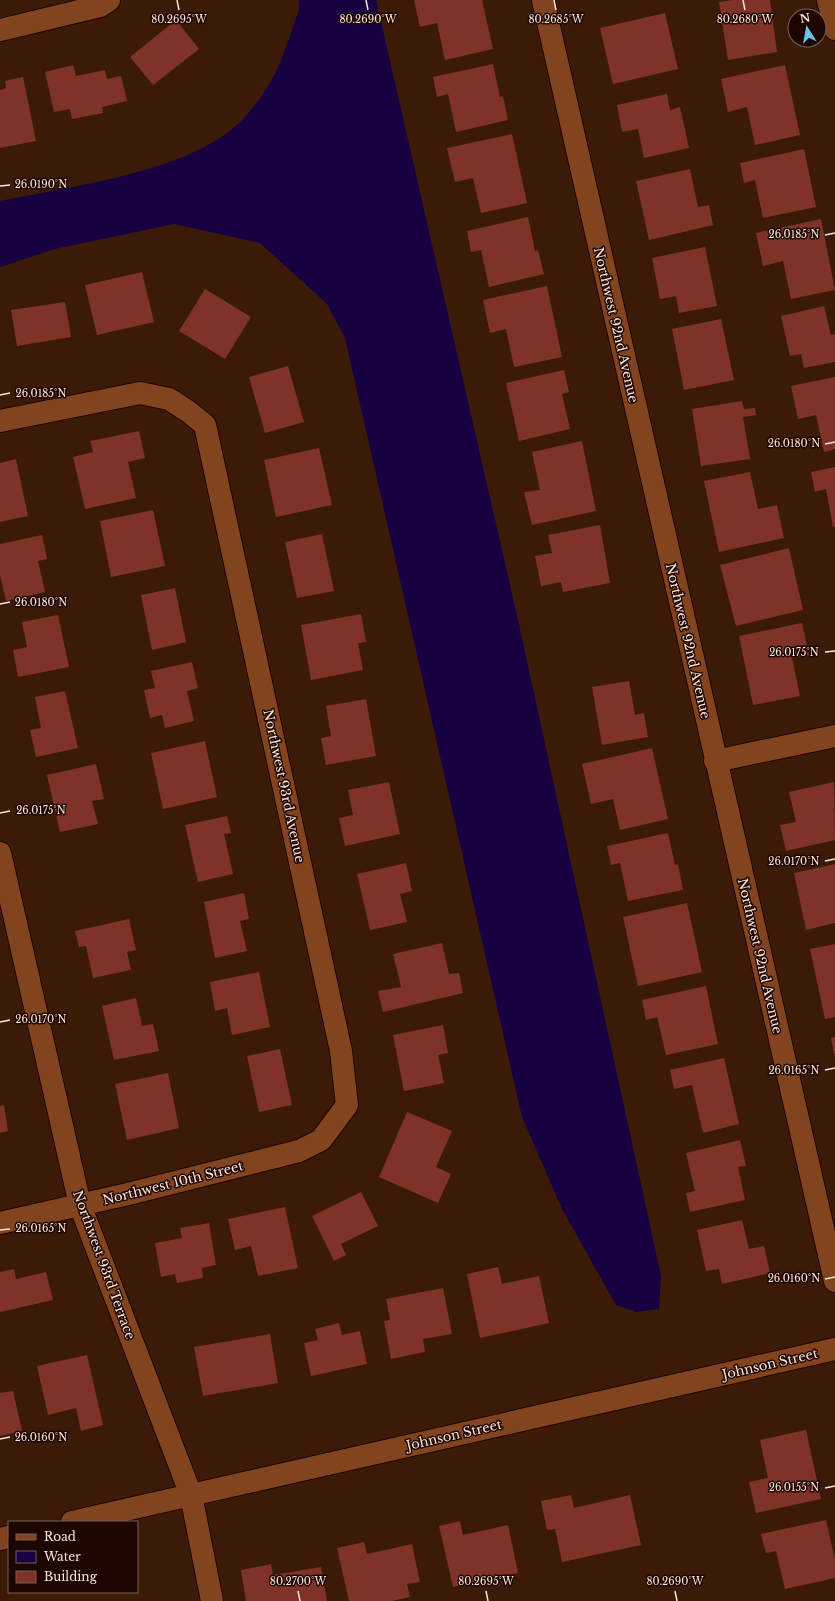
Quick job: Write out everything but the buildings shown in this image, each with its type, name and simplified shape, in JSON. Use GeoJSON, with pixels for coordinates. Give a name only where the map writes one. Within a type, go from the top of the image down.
{"type":"FeatureCollection","features":[{"type":"Feature","properties":{"kind":"street"},"geometry":{"type":"LineString","coordinates":[[0,30],[100,6],[109,0]]}},
{"type":"Feature","properties":{"kind":"street","name":"Northwest 92nd Avenue"},"geometry":{"type":"LineString","coordinates":[[543,0],[715,761],[835,1281]]}},
{"type":"Feature","properties":{"kind":"street"},"geometry":{"type":"LineString","coordinates":[[828,0],[835,29]]}},
{"type":"Feature","properties":{"kind":"street","name":"Northwest 93rd Avenue"},"geometry":{"type":"LineString","coordinates":[[0,421],[140,393],[169,399],[205,425],[341,1051],[347,1105],[321,1140]]}},
{"type":"Feature","properties":{"kind":"street"},"geometry":{"type":"LineString","coordinates":[[715,761],[835,736]]}},
{"type":"Feature","properties":{"kind":"street","name":"Northwest 93rd Terrace"},"geometry":{"type":"LineString","coordinates":[[0,853],[80,1205],[191,1495],[212,1601]]}},
{"type":"Feature","properties":{"kind":"street","name":"Northwest 10th Street"},"geometry":{"type":"LineString","coordinates":[[0,1223],[259,1162],[299,1151],[321,1140]]}},
{"type":"Feature","properties":{"kind":"street","name":"Johnson Street"},"geometry":{"type":"LineString","coordinates":[[76,1521],[835,1349]]}},
{"type":"Feature","properties":{"kind":"water"},"geometry":{"type":"Polygon","coordinates":[[[299,0],[376,0],[518,620],[661,1276],[659,1309],[636,1312],[616,1305],[562,1209],[522,1117],[345,338],[327,304],[260,243],[174,224],[55,249],[0,267],[0,201],[93,183],[160,165],[191,153],[218,139],[240,122],[257,103],[275,74],[299,10],[299,0]]]}}]}
